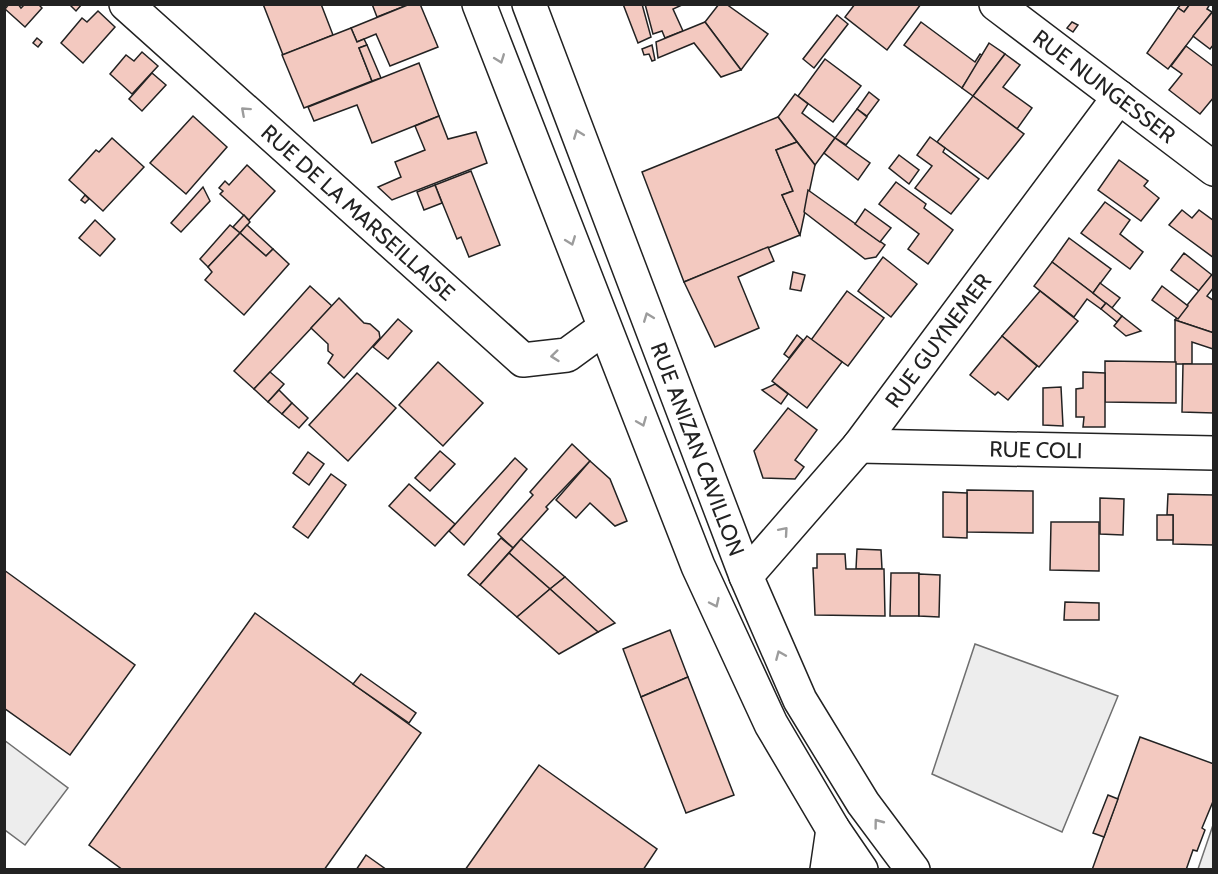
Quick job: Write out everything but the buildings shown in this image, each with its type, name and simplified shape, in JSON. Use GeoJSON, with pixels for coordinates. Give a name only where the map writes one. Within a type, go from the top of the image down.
{"type":"FeatureCollection","features":[{"type":"Feature","properties":{"kind":"street","name":"RUE DE LA MARSEILLAISE"},"geometry":{"type":"LineString","coordinates":[[126,4],[523,360],[567,355],[604,328]]}},
{"type":"Feature","properties":{"kind":"street","name":"RUE ANIZAN CAVILLON"},"geometry":{"type":"LineString","coordinates":[[479,4],[698,566],[771,724],[833,829],[861,870]]}},
{"type":"Feature","properties":{"kind":"street","name":"RUE ANIZAN CAVILLON"},"geometry":{"type":"LineString","coordinates":[[529,4],[746,576],[800,700],[863,803],[913,870]]}},
{"type":"Feature","properties":{"kind":"street","name":"RUE NUNGESSER"},"geometry":{"type":"LineString","coordinates":[[996,4],[1214,169]]}},
{"type":"Feature","properties":{"kind":"street","name":"RUE GUYNEMER"},"geometry":{"type":"LineString","coordinates":[[746,576],[859,446],[1119,97]]}},
{"type":"Feature","properties":{"kind":"street","name":"RUE COLI"},"geometry":{"type":"LineString","coordinates":[[859,446],[1214,453]]}},
{"type":"Feature","properties":{"kind":"street"},"geometry":{"type":"LineString","coordinates":[[827,870],[833,829]]}},
{"type":"Feature","properties":{"kind":"shaded area"},"geometry":{"type":"Polygon","coordinates":[[[975,644],[1118,696],[1062,832],[932,774],[975,644]]]}},
{"type":"Feature","properties":{"kind":"shaded area"},"geometry":{"type":"Polygon","coordinates":[[[4,740],[68,788],[25,845],[5,830],[4,740]]]}},
{"type":"Feature","properties":{"kind":"shaded area"},"geometry":{"type":"Polygon","coordinates":[[[1213,825],[1213,869],[1198,869],[1213,825]]]}}]}
